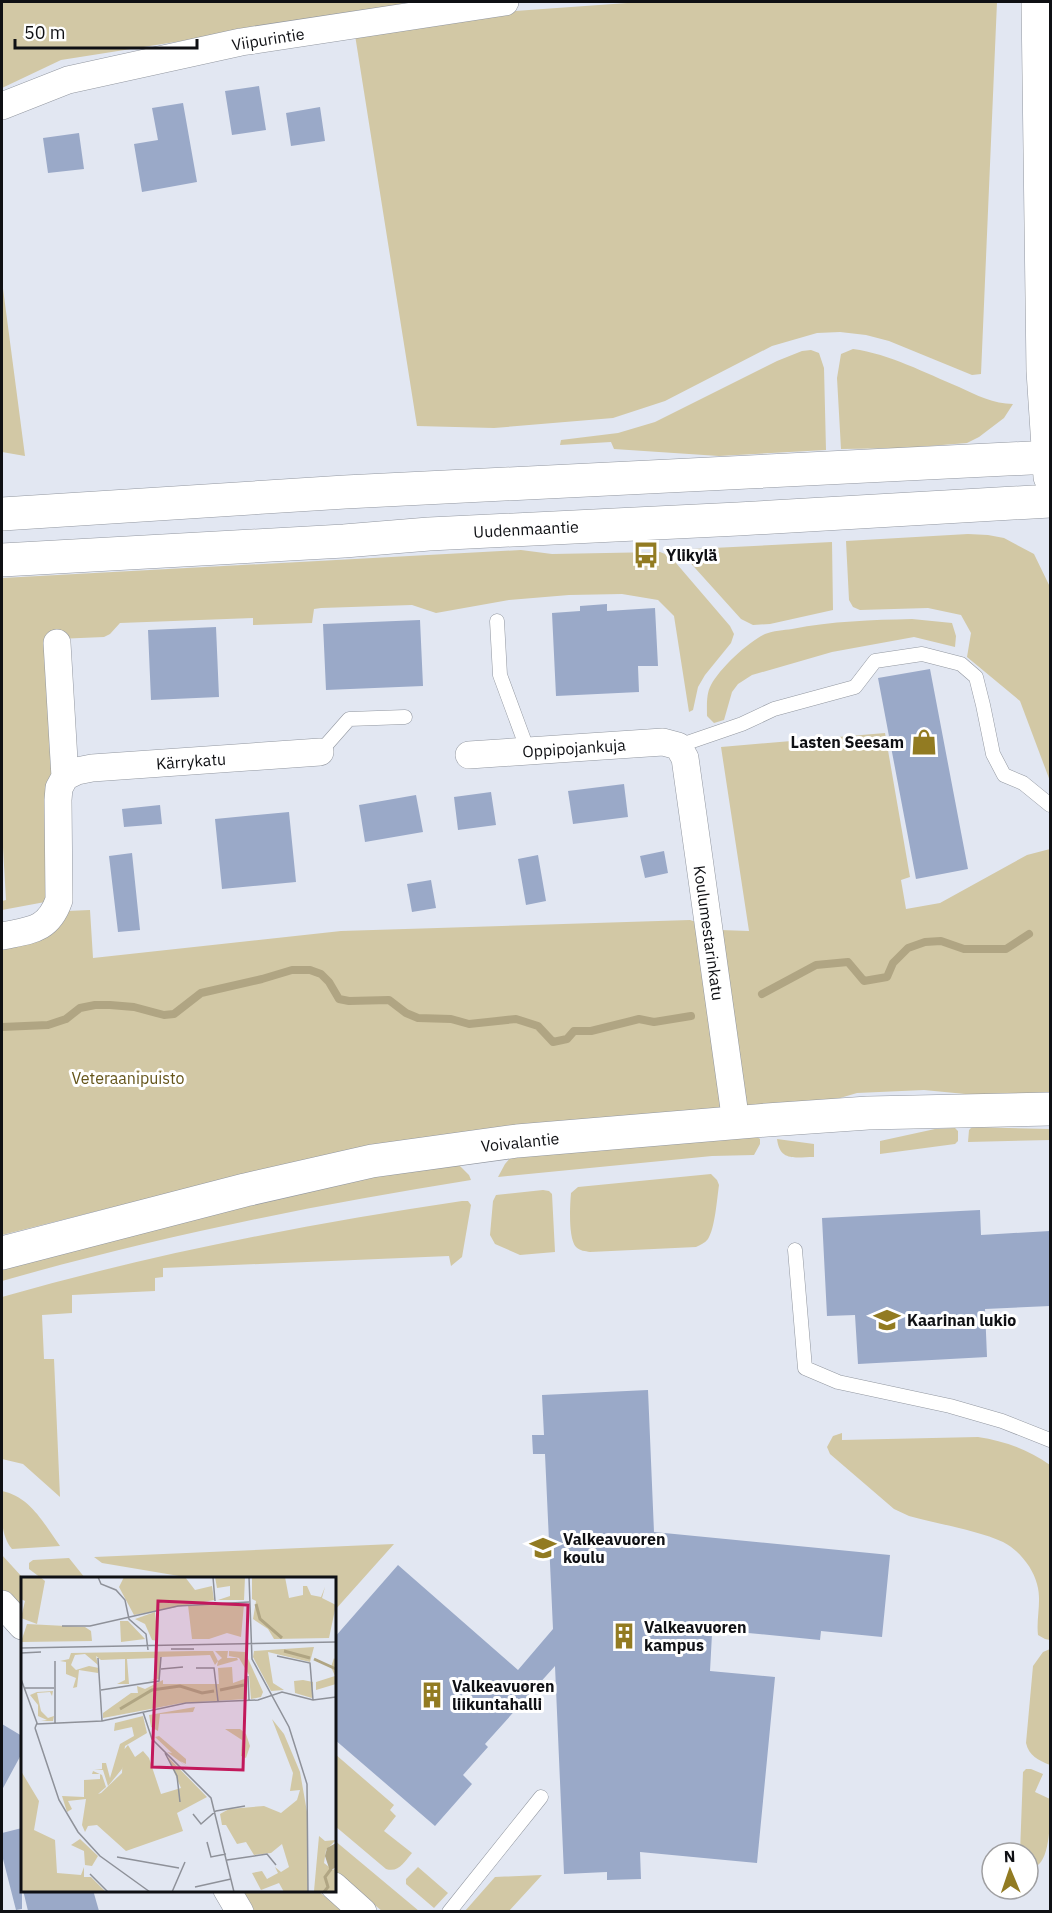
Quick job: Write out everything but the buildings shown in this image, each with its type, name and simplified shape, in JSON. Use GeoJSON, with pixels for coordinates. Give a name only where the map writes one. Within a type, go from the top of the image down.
{"type":"FeatureCollection","features":[{"type":"Feature","properties":{"kind":"main road"},"geometry":{"type":"LineString","coordinates":[[2,514],[345,492],[1050,464],[1043,370],[1038,2]]}},
{"type":"Feature","properties":{"kind":"main road","name":"Uudenmaantie"},"geometry":{"type":"LineString","coordinates":[[2,560],[344,541],[429,534],[1050,501]]}},
{"type":"Feature","properties":{"kind":"main road","name":"Voivalantie"},"geometry":{"type":"LineString","coordinates":[[2,1253],[245,1190],[372,1161],[518,1141],[736,1123],[868,1113],[1050,1109]]}},
{"type":"Feature","properties":{"kind":"street","name":"Viipurintie"},"geometry":{"type":"LineString","coordinates":[[2,106],[68,80],[242,42],[505,2]]}},
{"type":"Feature","properties":{"kind":"street"},"geometry":{"type":"LineString","coordinates":[[2,936],[46,924],[56,909],[60,889],[57,800],[59,788],[65,777],[57,643]]}},
{"type":"Feature","properties":{"kind":"street","name":"Oppipojankuja"},"geometry":{"type":"LineString","coordinates":[[470,755],[663,742],[678,746]]}},
{"type":"Feature","properties":{"kind":"street","name":"Koulumestarinkatu"},"geometry":{"type":"LineString","coordinates":[[678,746],[685,758],[736,1123]]}},
{"type":"Feature","properties":{"kind":"street","name":"Kärrykatu"},"geometry":{"type":"LineString","coordinates":[[65,777],[77,771],[92,768],[320,752]]}},
{"type":"Feature","properties":{"kind":"street"},"geometry":{"type":"LineString","coordinates":[[2,1604],[21,1625]]}},
{"type":"Feature","properties":{"kind":"street"},"geometry":{"type":"LineString","coordinates":[[336,1888],[363,1911]]}},
{"type":"Feature","properties":{"kind":"street"},"geometry":{"type":"LineString","coordinates":[[228,1892],[240,1911]]}},
{"type":"Feature","properties":{"kind":"lane"},"geometry":{"type":"LineString","coordinates":[[496,621],[500,675],[528,751]]}},
{"type":"Feature","properties":{"kind":"lane"},"geometry":{"type":"LineString","coordinates":[[678,746],[742,724],[774,709],[855,687],[875,662],[922,654],[961,664],[976,677],[993,754],[1004,775],[1023,783],[1050,805]]}},
{"type":"Feature","properties":{"kind":"lane"},"geometry":{"type":"LineString","coordinates":[[320,752],[349,719],[405,717]]}},
{"type":"Feature","properties":{"kind":"lane"},"geometry":{"type":"LineString","coordinates":[[795,1250],[805,1368],[838,1382],[950,1406],[1002,1421],[1050,1440]]}},
{"type":"Feature","properties":{"kind":"lane"},"geometry":{"type":"LineString","coordinates":[[449,1911],[541,1797]]}},
{"type":"Feature","properties":{"kind":"green space"},"geometry":{"type":"Polygon","coordinates":[[[2,2],[409,2],[359,13],[61,60],[2,88],[2,2]]]}},
{"type":"Feature","properties":{"kind":"green space"},"geometry":{"type":"Polygon","coordinates":[[[641,2],[997,2],[981,374],[972,375],[889,341],[866,335],[840,332],[817,333],[772,346],[665,401],[613,418],[494,428],[417,426],[355,35],[459,15],[641,2]]]}},
{"type":"Feature","properties":{"kind":"green space"},"geometry":{"type":"Polygon","coordinates":[[[2,281],[25,456],[2,452],[2,281]]]}},
{"type":"Feature","properties":{"kind":"green space"},"geometry":{"type":"Polygon","coordinates":[[[853,349],[894,360],[985,398],[1013,404],[1004,418],[967,443],[905,448],[841,449],[837,378],[841,354],[853,349]]]}},
{"type":"Feature","properties":{"kind":"green space"},"geometry":{"type":"Polygon","coordinates":[[[811,350],[819,353],[824,368],[826,450],[719,456],[614,449],[611,442],[560,445],[561,440],[618,433],[655,422],[777,361],[802,351],[811,350]]]}},
{"type":"Feature","properties":{"kind":"green space"},"geometry":{"type":"Polygon","coordinates":[[[968,534],[1004,538],[1034,554],[1050,587],[1050,781],[1020,701],[967,657],[971,633],[961,615],[928,608],[860,610],[853,607],[849,600],[846,541],[968,534]]]}},
{"type":"Feature","properties":{"kind":"green space"},"geometry":{"type":"Polygon","coordinates":[[[832,542],[833,610],[770,624],[753,625],[741,619],[686,558],[687,553],[692,549],[832,542]]]}},
{"type":"Feature","properties":{"kind":"green space"},"geometry":{"type":"Polygon","coordinates":[[[521,550],[552,554],[660,552],[670,556],[730,626],[734,634],[731,643],[698,687],[693,710],[689,712],[674,616],[658,600],[622,594],[569,595],[509,600],[436,613],[412,605],[321,608],[314,609],[312,623],[253,625],[253,618],[120,623],[104,637],[57,639],[52,766],[46,811],[48,889],[45,902],[2,910],[2,901],[6,900],[2,830],[2,578],[521,550]]]}},
{"type":"Feature","properties":{"kind":"green space"},"geometry":{"type":"Polygon","coordinates":[[[912,619],[952,623],[956,636],[955,647],[914,637],[832,652],[752,675],[738,684],[732,692],[724,720],[714,723],[707,716],[708,692],[715,678],[743,649],[765,634],[822,624],[912,619]]]}},
{"type":"Feature","properties":{"kind":"green space","name":"Veteraanipuisto"},"geometry":{"type":"Polygon","coordinates":[[[885,733],[910,877],[901,880],[906,909],[940,903],[1027,855],[1050,849],[1050,1092],[996,1097],[924,1090],[857,1093],[806,1108],[181,1190],[2,1235],[2,947],[67,911],[90,910],[93,958],[341,931],[690,920],[720,930],[749,931],[721,747],[885,733]]]}},
{"type":"Feature","properties":{"kind":"green space"},"geometry":{"type":"Polygon","coordinates":[[[972,1127],[1050,1129],[1050,1140],[968,1142],[969,1130],[972,1127]]]}},
{"type":"Feature","properties":{"kind":"green space"},"geometry":{"type":"Polygon","coordinates":[[[955,1128],[958,1131],[958,1141],[955,1144],[880,1154],[880,1141],[935,1129],[955,1128]]]}},
{"type":"Feature","properties":{"kind":"green space"},"geometry":{"type":"Polygon","coordinates":[[[756,1136],[760,1139],[760,1144],[754,1155],[712,1156],[498,1177],[512,1156],[756,1136]]]}},
{"type":"Feature","properties":{"kind":"green space"},"geometry":{"type":"Polygon","coordinates":[[[777,1139],[814,1144],[814,1157],[789,1157],[781,1152],[777,1139]]]}},
{"type":"Feature","properties":{"kind":"green space"},"geometry":{"type":"Polygon","coordinates":[[[458,1164],[471,1180],[235,1223],[118,1250],[2,1281],[2,1262],[304,1188],[458,1164]]]}},
{"type":"Feature","properties":{"kind":"green space"},"geometry":{"type":"Polygon","coordinates":[[[711,1174],[719,1185],[712,1228],[708,1239],[696,1247],[590,1252],[579,1249],[573,1243],[570,1221],[571,1193],[578,1187],[711,1174]]]}},
{"type":"Feature","properties":{"kind":"green space"},"geometry":{"type":"Polygon","coordinates":[[[543,1190],[552,1194],[555,1252],[520,1255],[495,1244],[490,1235],[493,1201],[496,1195],[543,1190]]]}},
{"type":"Feature","properties":{"kind":"green space"},"geometry":{"type":"Polygon","coordinates":[[[468,1201],[471,1205],[462,1257],[451,1266],[449,1256],[163,1268],[163,1277],[155,1278],[155,1291],[72,1295],[72,1313],[42,1315],[44,1359],[54,1359],[60,1497],[23,1464],[2,1459],[2,1297],[115,1267],[230,1242],[468,1201]]]}},
{"type":"Feature","properties":{"kind":"green space"},"geometry":{"type":"Polygon","coordinates":[[[842,1433],[842,1440],[978,1437],[1016,1446],[1050,1465],[1050,1640],[1038,1635],[1037,1584],[1020,1555],[1009,1545],[993,1538],[909,1516],[894,1509],[830,1454],[827,1447],[833,1436],[842,1433]]]}},
{"type":"Feature","properties":{"kind":"green space"},"geometry":{"type":"Polygon","coordinates":[[[2,1491],[12,1494],[29,1505],[60,1546],[12,1549],[3,1530],[2,1491]]]}},
{"type":"Feature","properties":{"kind":"green space"},"geometry":{"type":"Polygon","coordinates":[[[394,1544],[336,1609],[336,1577],[185,1577],[102,1563],[94,1557],[394,1544]]]}},
{"type":"Feature","properties":{"kind":"green space"},"geometry":{"type":"Polygon","coordinates":[[[2,1555],[22,1577],[21,1609],[2,1589],[2,1555]]]}},
{"type":"Feature","properties":{"kind":"green space"},"geometry":{"type":"Polygon","coordinates":[[[69,1558],[84,1577],[40,1577],[29,1569],[29,1563],[33,1560],[69,1558]]]}},
{"type":"Feature","properties":{"kind":"green space"},"geometry":{"type":"Polygon","coordinates":[[[1050,1649],[1050,1765],[1035,1757],[1029,1751],[1026,1743],[1033,1666],[1043,1652],[1050,1649]]]}},
{"type":"Feature","properties":{"kind":"green space"},"geometry":{"type":"Polygon","coordinates":[[[336,1755],[394,1805],[390,1810],[396,1816],[384,1831],[412,1853],[398,1868],[386,1869],[336,1827],[336,1755]]]}},
{"type":"Feature","properties":{"kind":"green space"},"geometry":{"type":"Polygon","coordinates":[[[1031,1769],[1043,1774],[1035,1792],[1050,1799],[1048,1841],[1046,1852],[1040,1863],[1040,1841],[1020,1841],[1023,1772],[1031,1769]]]}},
{"type":"Feature","properties":{"kind":"green space"},"geometry":{"type":"Polygon","coordinates":[[[336,1842],[419,1911],[382,1911],[336,1873],[336,1842]]]}},
{"type":"Feature","properties":{"kind":"green space"},"geometry":{"type":"Polygon","coordinates":[[[418,1867],[448,1893],[434,1908],[406,1884],[406,1879],[418,1867]]]}},
{"type":"Feature","properties":{"kind":"green space"},"geometry":{"type":"Polygon","coordinates":[[[542,1875],[509,1911],[465,1911],[495,1877],[542,1875]]]}},
{"type":"Feature","properties":{"kind":"green space"},"geometry":{"type":"Polygon","coordinates":[[[241,1892],[319,1892],[343,1911],[252,1911],[241,1892]]]}},
{"type":"Feature","properties":{"kind":"waterway"},"geometry":{"type":"LineString","coordinates":[[762,994],[816,965],[848,962],[864,981],[887,977],[893,963],[908,948],[925,942],[941,941],[964,949],[1006,949],[1029,934]]}},
{"type":"Feature","properties":{"kind":"waterway"},"geometry":{"type":"LineString","coordinates":[[2,1027],[48,1025],[66,1019],[80,1008],[95,1005],[134,1007],[164,1015],[174,1014],[201,993],[292,970],[310,970],[321,974],[329,982],[339,999],[389,1000],[406,1013],[418,1018],[451,1019],[469,1024],[516,1019],[538,1026],[553,1042],[567,1039],[574,1031],[591,1031],[639,1019],[654,1022],[691,1016]]}},
{"type":"Feature","properties":{"kind":"place","name":"Ylikylä"},"geometry":{"type":"Point","coordinates":[646,555]}},
{"type":"Feature","properties":{"kind":"place","name":"Lasten Seesam"},"geometry":{"type":"Point","coordinates":[924,742]}},
{"type":"Feature","properties":{"kind":"place","name":"Kaarinan lukio"},"geometry":{"type":"Point","coordinates":[887,1320]}},
{"type":"Feature","properties":{"kind":"place","name":"Valkeavuoren koulu"},"geometry":{"type":"Point","coordinates":[543,1548]}},
{"type":"Feature","properties":{"kind":"place","name":"Valkeavuoren kampus"},"geometry":{"type":"Point","coordinates":[624,1636]}},
{"type":"Feature","properties":{"kind":"place","name":"Valkeavuoren liikuntahalli"},"geometry":{"type":"Point","coordinates":[432,1695]}}]}
